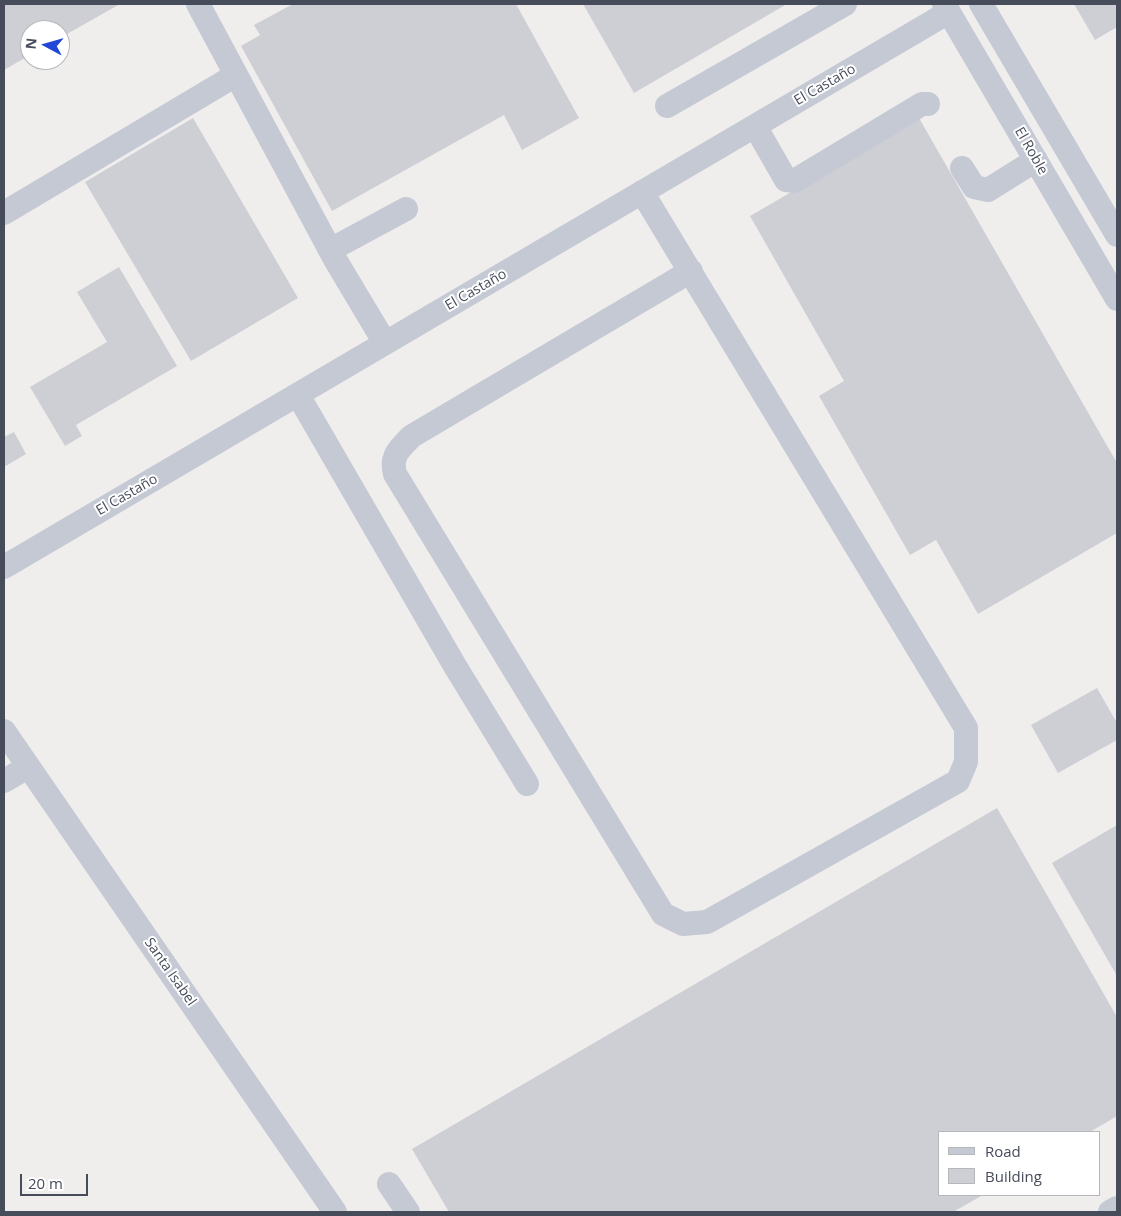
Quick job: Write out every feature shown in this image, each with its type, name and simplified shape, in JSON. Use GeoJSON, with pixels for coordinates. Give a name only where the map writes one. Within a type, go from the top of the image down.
{"type":"FeatureCollection","features":[{"type":"Feature","properties":{"kind":"street"},"geometry":{"type":"LineString","coordinates":[[198,4],[330,250],[385,343]]}},
{"type":"Feature","properties":{"kind":"street"},"geometry":{"type":"LineString","coordinates":[[667,106],[845,4]]}},
{"type":"Feature","properties":{"kind":"street"},"geometry":{"type":"LineString","coordinates":[[981,4],[1117,235]]}},
{"type":"Feature","properties":{"kind":"street","name":"El Castaño"},"geometry":{"type":"LineString","coordinates":[[4,567],[755,126],[946,8]]}},
{"type":"Feature","properties":{"kind":"street","name":"El Roble"},"geometry":{"type":"LineString","coordinates":[[946,8],[1117,299]]}},
{"type":"Feature","properties":{"kind":"street"},"geometry":{"type":"LineString","coordinates":[[4,212],[236,75]]}},
{"type":"Feature","properties":{"kind":"street"},"geometry":{"type":"LineString","coordinates":[[755,126],[786,180],[794,181],[922,104],[928,104]]}},
{"type":"Feature","properties":{"kind":"street"},"geometry":{"type":"LineString","coordinates":[[962,168],[974,187],[988,190],[1036,160]]}},
{"type":"Feature","properties":{"kind":"street"},"geometry":{"type":"LineString","coordinates":[[642,192],[691,271],[966,728],[966,762],[958,781],[707,922],[683,924],[663,914],[395,474],[392,464],[397,450],[412,436],[691,271]]}},
{"type":"Feature","properties":{"kind":"street"},"geometry":{"type":"LineString","coordinates":[[330,250],[406,209]]}},
{"type":"Feature","properties":{"kind":"street"},"geometry":{"type":"LineString","coordinates":[[298,395],[455,666],[527,784]]}},
{"type":"Feature","properties":{"kind":"street","name":"Santa Isabel"},"geometry":{"type":"LineString","coordinates":[[4,731],[335,1212]]}},
{"type":"Feature","properties":{"kind":"street"},"geometry":{"type":"LineString","coordinates":[[4,781],[28,767]]}},
{"type":"Feature","properties":{"kind":"street"},"geometry":{"type":"LineString","coordinates":[[389,1184],[408,1212]]}},
{"type":"Feature","properties":{"kind":"street"},"geometry":{"type":"LineString","coordinates":[[1110,1212],[1117,1208]]}},
{"type":"Feature","properties":{"kind":"building"},"geometry":{"type":"Polygon","coordinates":[[[4,4],[120,4],[70,32],[70,20],[20,20],[20,61],[4,70],[4,4]]]}},
{"type":"Feature","properties":{"kind":"building"},"geometry":{"type":"Polygon","coordinates":[[[293,4],[516,4],[579,118],[522,150],[504,115],[332,211],[241,46],[260,35],[254,25],[293,4]]]}},
{"type":"Feature","properties":{"kind":"building"},"geometry":{"type":"Polygon","coordinates":[[[583,4],[787,4],[634,93],[583,4]]]}},
{"type":"Feature","properties":{"kind":"building"},"geometry":{"type":"Polygon","coordinates":[[[1074,4],[1117,4],[1117,27],[1095,40],[1074,4]]]}},
{"type":"Feature","properties":{"kind":"building"},"geometry":{"type":"Polygon","coordinates":[[[193,118],[298,298],[191,361],[85,182],[193,118]]]}},
{"type":"Feature","properties":{"kind":"building"},"geometry":{"type":"Polygon","coordinates":[[[919,118],[1117,463],[1117,533],[978,614],[936,540],[910,555],[819,396],[844,381],[750,216],[919,118]]]}},
{"type":"Feature","properties":{"kind":"building"},"geometry":{"type":"Polygon","coordinates":[[[119,267],[177,366],[76,425],[82,436],[65,446],[30,387],[107,342],[77,292],[119,267]]]}},
{"type":"Feature","properties":{"kind":"building"},"geometry":{"type":"Polygon","coordinates":[[[14,432],[26,454],[4,467],[4,437],[14,432]]]}},
{"type":"Feature","properties":{"kind":"building"},"geometry":{"type":"Polygon","coordinates":[[[1097,688],[1117,723],[1117,740],[1058,773],[1031,725],[1097,688]]]}},
{"type":"Feature","properties":{"kind":"building"},"geometry":{"type":"Polygon","coordinates":[[[997,808],[1117,1017],[1117,1116],[1092,1131],[938,1131],[938,1196],[981,1196],[953,1212],[449,1212],[412,1149],[997,808]]]}},
{"type":"Feature","properties":{"kind":"building"},"geometry":{"type":"Polygon","coordinates":[[[1117,825],[1117,976],[1052,863],[1117,825]]]}}]}
